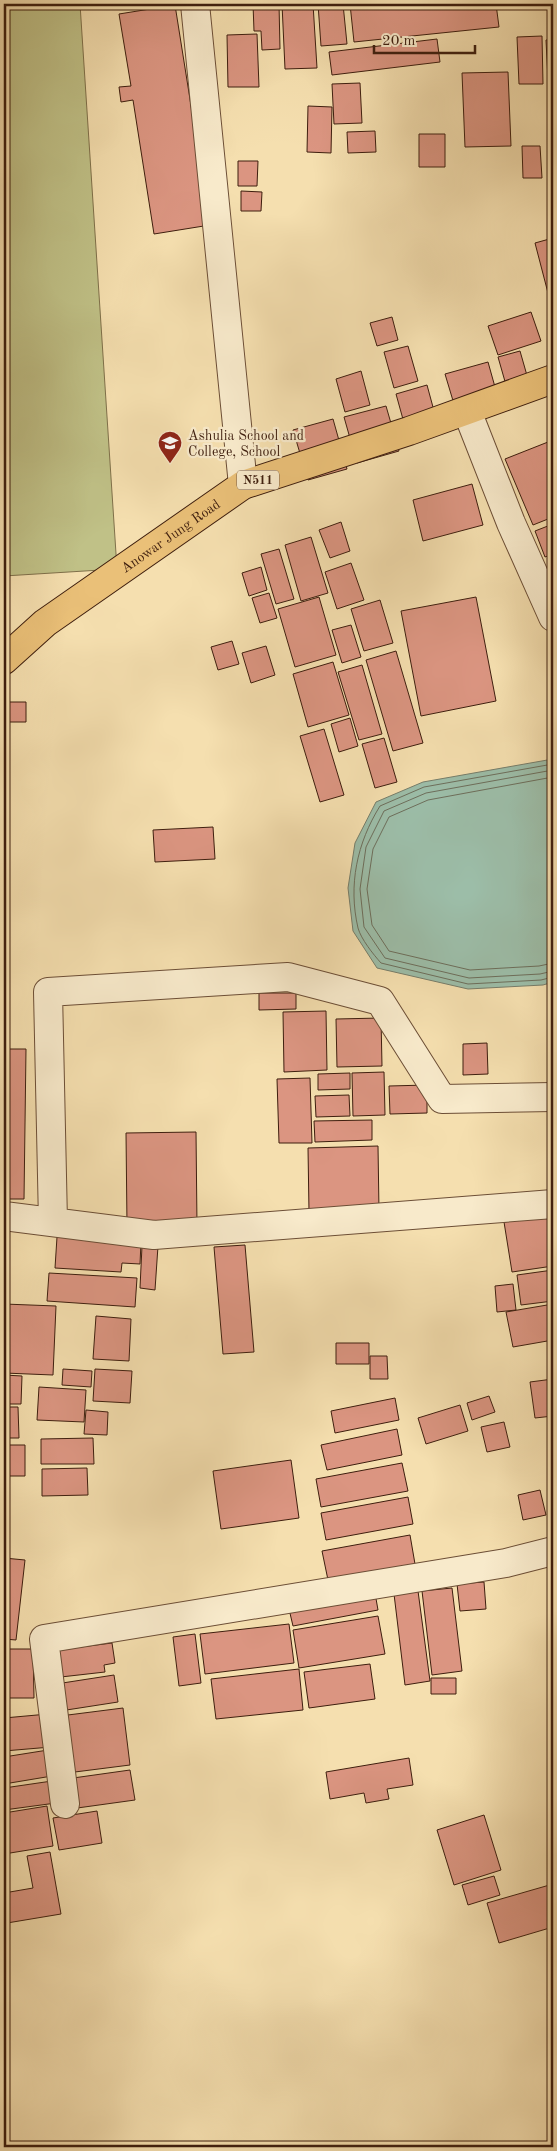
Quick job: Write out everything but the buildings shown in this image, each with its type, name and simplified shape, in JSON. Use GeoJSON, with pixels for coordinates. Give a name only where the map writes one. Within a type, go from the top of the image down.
{"type":"FeatureCollection","features":[{"type":"Feature","properties":{"kind":"highway","name":"Anowar Jung Road"},"geometry":{"type":"LineString","coordinates":[[4,660],[45,623],[243,485],[467,411],[553,379]]}},
{"type":"Feature","properties":{"kind":"street"},"geometry":{"type":"LineString","coordinates":[[195,4],[206,132],[243,485]]}},
{"type":"Feature","properties":{"kind":"street"},"geometry":{"type":"LineString","coordinates":[[467,411],[511,523],[553,616]]}},
{"type":"Feature","properties":{"kind":"street"},"geometry":{"type":"LineString","coordinates":[[53,1222],[48,992],[288,977],[380,1002],[442,1099],[553,1097]]}},
{"type":"Feature","properties":{"kind":"street"},"geometry":{"type":"LineString","coordinates":[[4,1216],[154,1235],[553,1204]]}},
{"type":"Feature","properties":{"kind":"street"},"geometry":{"type":"LineString","coordinates":[[65,1804],[44,1639],[506,1563],[553,1551]]}},
{"type":"Feature","properties":{"kind":"green space"},"geometry":{"type":"Polygon","coordinates":[[[4,4],[80,4],[117,569],[4,576],[4,4]]]}},
{"type":"Feature","properties":{"kind":"water"},"geometry":{"type":"Polygon","coordinates":[[[553,759],[553,982],[543,985],[468,989],[377,968],[353,931],[348,888],[355,843],[376,802],[423,782],[553,759]]]}},
{"type":"Feature","properties":{"kind":"place","name":"Ashulia School and College, School"},"geometry":{"type":"Point","coordinates":[170,464]}}]}
